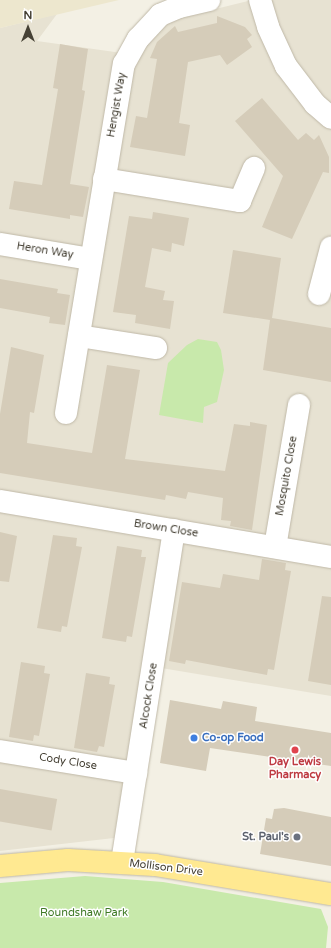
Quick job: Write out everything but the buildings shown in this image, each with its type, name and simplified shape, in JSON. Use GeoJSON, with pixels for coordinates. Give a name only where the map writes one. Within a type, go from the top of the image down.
{"type":"FeatureCollection","features":[{"type":"Feature","properties":{"kind":"main road","name":"Mollison Drive"},"geometry":{"type":"LineString","coordinates":[[0,866],[68,860],[122,862],[188,870],[331,894]]}},
{"type":"Feature","properties":{"kind":"street","name":"Hengist Way"},"geometry":{"type":"LineString","coordinates":[[66,413],[120,79],[129,52],[145,30],[160,15],[179,7],[209,0]]}},
{"type":"Feature","properties":{"kind":"street"},"geometry":{"type":"LineString","coordinates":[[260,0],[268,27],[286,66],[315,104],[331,118]]}},
{"type":"Feature","properties":{"kind":"street"},"geometry":{"type":"LineString","coordinates":[[104,179],[240,201],[254,168]]}},
{"type":"Feature","properties":{"kind":"street","name":"Heron Way"},"geometry":{"type":"LineString","coordinates":[[0,244],[91,258]]}},
{"type":"Feature","properties":{"kind":"street"},"geometry":{"type":"LineString","coordinates":[[319,294],[331,248]]}},
{"type":"Feature","properties":{"kind":"street"},"geometry":{"type":"LineString","coordinates":[[79,336],[156,348]]}},
{"type":"Feature","properties":{"kind":"street","name":"Mosquito Close"},"geometry":{"type":"LineString","coordinates":[[275,547],[299,404]]}},
{"type":"Feature","properties":{"kind":"street","name":"Brown Close"},"geometry":{"type":"LineString","coordinates":[[0,501],[331,557]]}},
{"type":"Feature","properties":{"kind":"street","name":"Alcock Close"},"geometry":{"type":"LineString","coordinates":[[122,862],[174,530]]}},
{"type":"Feature","properties":{"kind":"street","name":"Cody Close"},"geometry":{"type":"LineString","coordinates":[[0,751],[136,773]]}},
{"type":"Feature","properties":{"kind":"shaded area"},"geometry":{"type":"Polygon","coordinates":[[[0,0],[119,0],[0,28],[0,0]]]}},
{"type":"Feature","properties":{"kind":"shaded area"},"geometry":{"type":"Polygon","coordinates":[[[252,0],[331,0],[331,696],[143,665],[114,838],[0,851],[0,28],[57,14],[37,41],[136,55],[163,22],[252,0]]]}},
{"type":"Feature","properties":{"kind":"green space"},"geometry":{"type":"Polygon","coordinates":[[[198,339],[217,342],[221,350],[224,370],[217,402],[204,407],[203,423],[159,415],[168,363],[187,345],[198,339]]]}},
{"type":"Feature","properties":{"kind":"green space","name":"Roundshaw Park"},"geometry":{"type":"Polygon","coordinates":[[[85,876],[163,882],[321,909],[328,927],[326,948],[0,948],[0,883],[85,876]]]}},
{"type":"Feature","properties":{"kind":"place","name":"Co-op Food"},"geometry":{"type":"Point","coordinates":[194,738]}},
{"type":"Feature","properties":{"kind":"place","name":"Day Lewis Pharmacy"},"geometry":{"type":"Point","coordinates":[295,750]}},
{"type":"Feature","properties":{"kind":"place","name":"St. Paul's"},"geometry":{"type":"Point","coordinates":[297,837]}}]}
